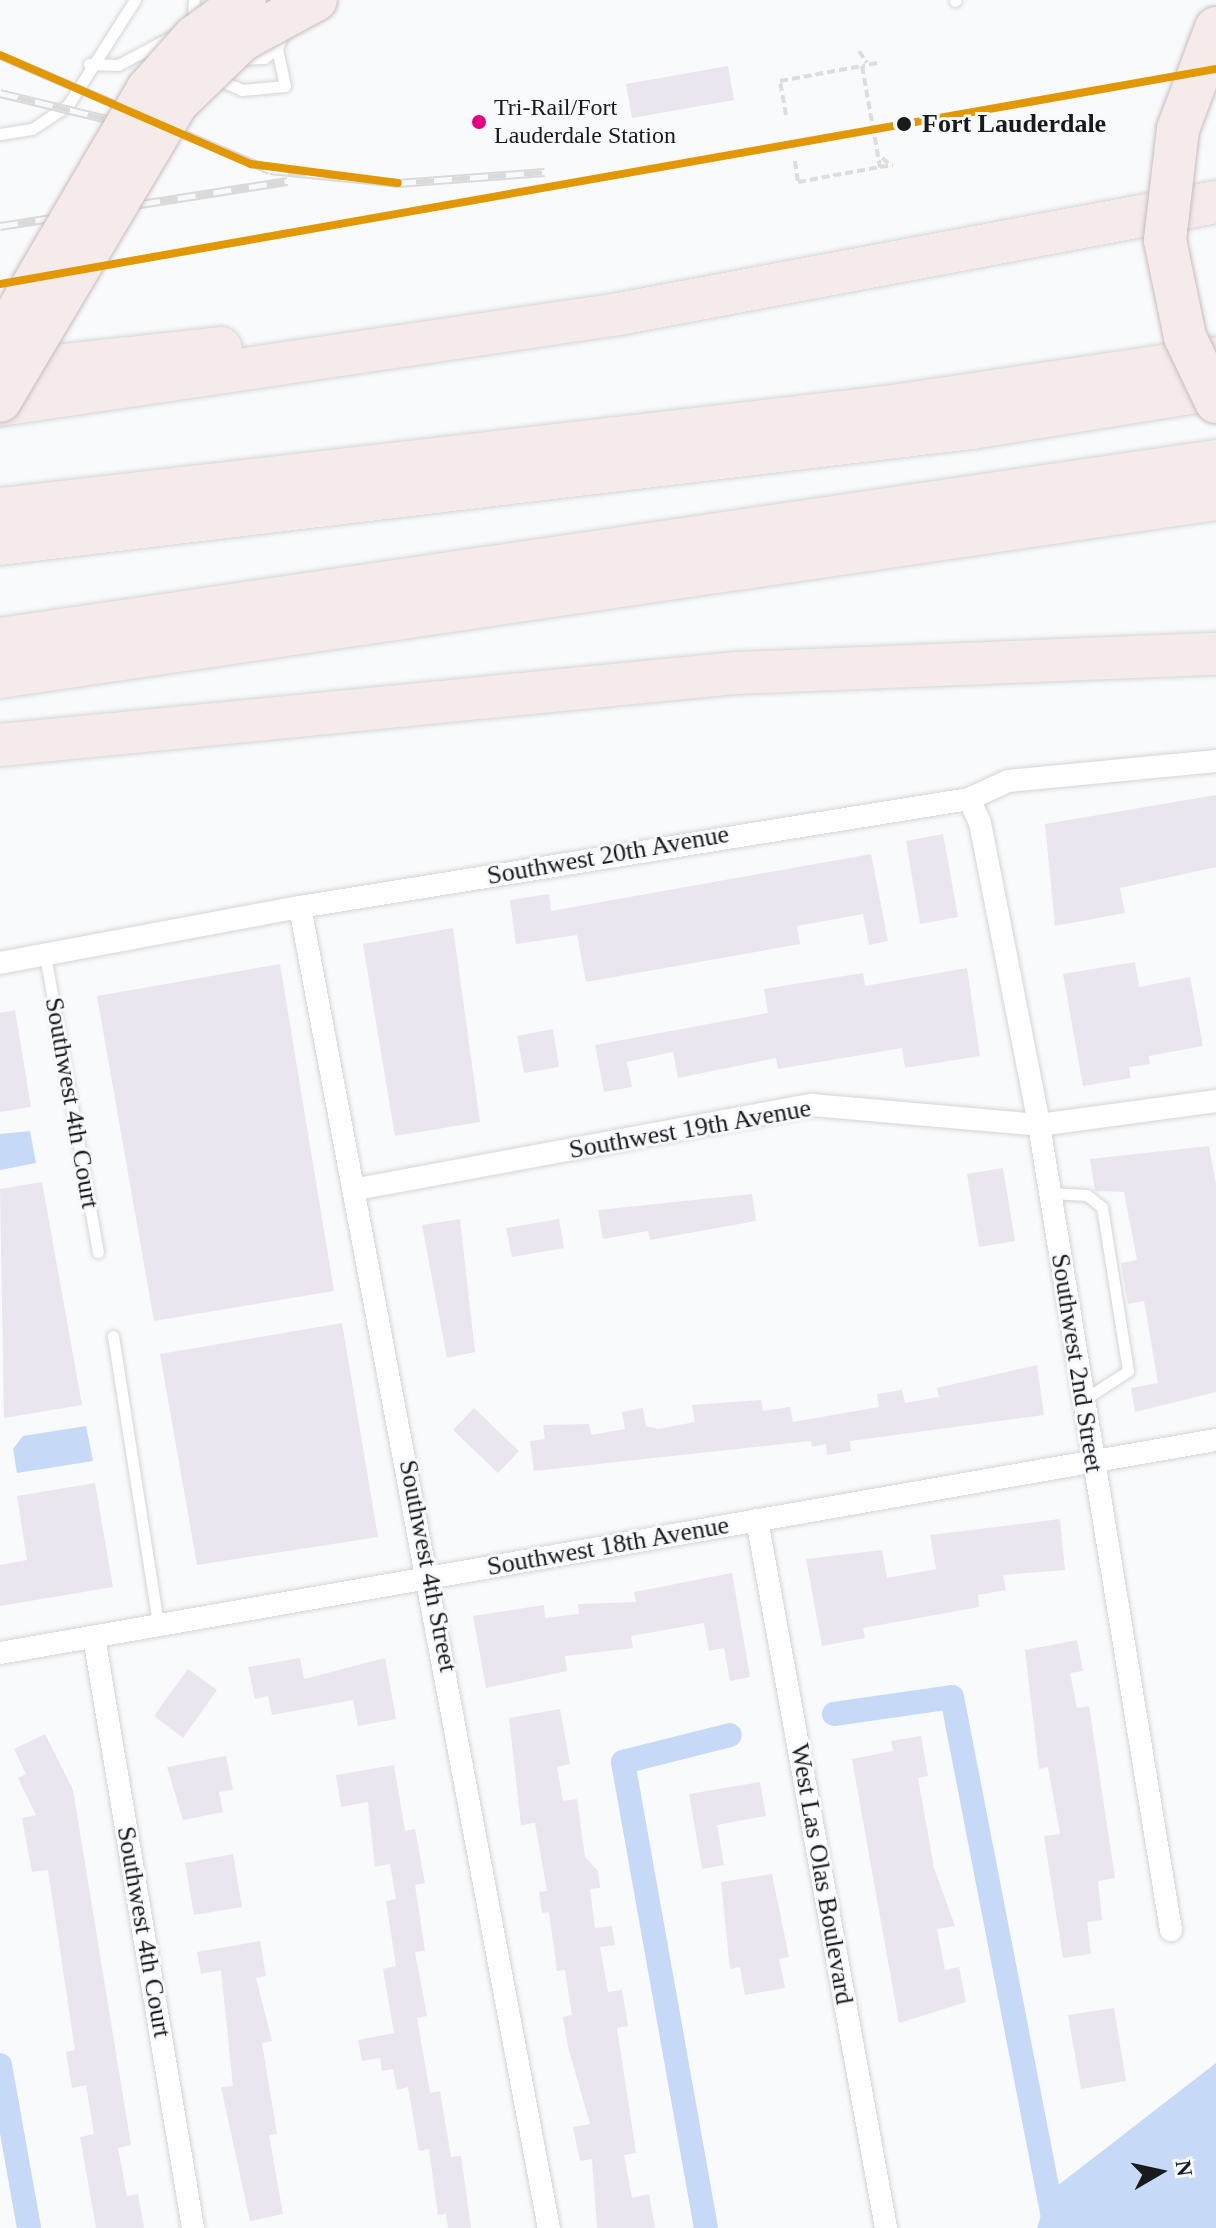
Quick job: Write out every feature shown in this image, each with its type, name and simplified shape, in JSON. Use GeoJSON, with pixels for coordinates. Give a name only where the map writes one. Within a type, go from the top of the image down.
{"type":"FeatureCollection","features":[{"type":"Feature","properties":{"kind":"highway"},"geometry":{"type":"LineString","coordinates":[[0,341],[147,90],[194,37],[245,0]]}},
{"type":"Feature","properties":{"kind":"highway"},"geometry":{"type":"LineString","coordinates":[[0,403],[177,103],[242,40],[307,14]]}},
{"type":"Feature","properties":{"kind":"highway"},"geometry":{"type":"LineString","coordinates":[[1216,28],[1178,129],[1165,219],[1177,312],[1216,402]]}},
{"type":"Feature","properties":{"kind":"highway"},"geometry":{"type":"LineString","coordinates":[[0,403],[318,362],[1216,202]]}},
{"type":"Feature","properties":{"kind":"highway"},"geometry":{"type":"LineString","coordinates":[[0,372],[747,286]]}},
{"type":"Feature","properties":{"kind":"highway"},"geometry":{"type":"LineString","coordinates":[[0,509],[913,403],[1216,358]]}},
{"type":"Feature","properties":{"kind":"highway"},"geometry":{"type":"LineString","coordinates":[[0,544],[972,428],[1216,389]]}},
{"type":"Feature","properties":{"kind":"highway"},"geometry":{"type":"LineString","coordinates":[[0,639],[1216,461]]}},
{"type":"Feature","properties":{"kind":"highway"},"geometry":{"type":"LineString","coordinates":[[0,677],[1216,499]]}},
{"type":"Feature","properties":{"kind":"highway"},"geometry":{"type":"LineString","coordinates":[[0,745],[528,689],[1205,652]]}},
{"type":"Feature","properties":{"kind":"street","name":"Southwest 20th Avenue"},"geometry":{"type":"LineString","coordinates":[[0,963],[300,907],[969,799],[1008,781],[1216,761]]}},
{"type":"Feature","properties":{"kind":"street","name":"Southwest 2nd Street"},"geometry":{"type":"LineString","coordinates":[[969,799],[980,823],[1039,1125],[1171,1930]]}},
{"type":"Feature","properties":{"kind":"street","name":"Southwest 4th Street"},"geometry":{"type":"LineString","coordinates":[[300,907],[431,1577],[549,2228]]}},
{"type":"Feature","properties":{"kind":"street","name":"Southwest 19th Avenue"},"geometry":{"type":"LineString","coordinates":[[357,1189],[812,1105],[1039,1125],[1216,1101]]}},
{"type":"Feature","properties":{"kind":"street","name":"Southwest 18th Avenue"},"geometry":{"type":"LineString","coordinates":[[0,1653],[1216,1440]]}},
{"type":"Feature","properties":{"kind":"street","name":"West Las Olas Boulevard"},"geometry":{"type":"LineString","coordinates":[[757,1520],[886,2228]]}},
{"type":"Feature","properties":{"kind":"street","name":"Southwest 4th Court"},"geometry":{"type":"LineString","coordinates":[[94,1637],[193,2228]]}},
{"type":"Feature","properties":{"kind":"lane"},"geometry":{"type":"LineString","coordinates":[[0,134],[32,129],[68,105],[89,64],[135,0]]}},
{"type":"Feature","properties":{"kind":"lane"},"geometry":{"type":"LineString","coordinates":[[194,0],[192,63],[242,90],[285,86],[277,48],[281,35],[307,14]]}},
{"type":"Feature","properties":{"kind":"lane"},"geometry":{"type":"LineString","coordinates":[[89,64],[118,65],[145,56],[193,19]]}},
{"type":"Feature","properties":{"kind":"lane"},"geometry":{"type":"LineString","coordinates":[[192,48],[254,60],[277,48]]}},
{"type":"Feature","properties":{"kind":"lane","name":"Southwest 4th Court"},"geometry":{"type":"LineString","coordinates":[[45,955],[98,1252]]}},
{"type":"Feature","properties":{"kind":"lane"},"geometry":{"type":"LineString","coordinates":[[1050,1193],[1087,1195],[1102,1207],[1112,1267],[1128,1371],[1083,1400]]}},
{"type":"Feature","properties":{"kind":"lane"},"geometry":{"type":"LineString","coordinates":[[113,1336],[158,1625]]}},
{"type":"Feature","properties":{"kind":"path"},"geometry":{"type":"LineString","coordinates":[[786,115],[780,81],[877,63],[861,63],[859,51]]}},
{"type":"Feature","properties":{"kind":"path"},"geometry":{"type":"LineString","coordinates":[[862,66],[880,167]]}},
{"type":"Feature","properties":{"kind":"path"},"geometry":{"type":"LineString","coordinates":[[795,161],[798,182],[893,165],[882,158]]}},
{"type":"Feature","properties":{"kind":"water"},"geometry":{"type":"Polygon","coordinates":[[[30,1131],[36,1163],[0,1170],[0,1134],[30,1131]]]}},
{"type":"Feature","properties":{"kind":"water"},"geometry":{"type":"Polygon","coordinates":[[[86,1426],[93,1461],[17,1473],[13,1449],[23,1436],[86,1426]]]}},
{"type":"Feature","properties":{"kind":"water"},"geometry":{"type":"Polygon","coordinates":[[[1216,2063],[1216,2228],[1037,2228],[1048,2193],[1216,2063]]]}},
{"type":"Feature","properties":{"kind":"building"},"geometry":{"type":"Polygon","coordinates":[[[728,66],[734,100],[632,118],[626,84],[728,66]]]}},
{"type":"Feature","properties":{"kind":"building"},"geometry":{"type":"Polygon","coordinates":[[[1216,795],[1216,867],[1120,888],[1125,913],[1055,926],[1045,824],[1216,795]]]}},
{"type":"Feature","properties":{"kind":"building"},"geometry":{"type":"Polygon","coordinates":[[[943,834],[958,917],[920,924],[906,841],[943,834]]]}},
{"type":"Feature","properties":{"kind":"building"},"geometry":{"type":"Polygon","coordinates":[[[871,854],[888,941],[869,945],[863,914],[797,926],[800,944],[586,982],[577,935],[516,944],[510,900],[549,894],[551,911],[871,854]]]}},
{"type":"Feature","properties":{"kind":"building"},"geometry":{"type":"Polygon","coordinates":[[[453,928],[480,1122],[395,1136],[363,944],[453,928]]]}},
{"type":"Feature","properties":{"kind":"building"},"geometry":{"type":"Polygon","coordinates":[[[1135,962],[1139,987],[1190,977],[1203,1046],[1149,1056],[1150,1064],[1129,1067],[1131,1078],[1083,1086],[1063,974],[1135,962]]]}},
{"type":"Feature","properties":{"kind":"building"},"geometry":{"type":"Polygon","coordinates":[[[280,964],[334,1291],[154,1321],[97,996],[280,964]]]}},
{"type":"Feature","properties":{"kind":"building"},"geometry":{"type":"Polygon","coordinates":[[[967,968],[980,1056],[905,1068],[902,1048],[778,1069],[776,1058],[678,1078],[673,1052],[627,1062],[632,1087],[604,1092],[595,1045],[768,1013],[764,989],[863,973],[865,986],[967,968]]]}},
{"type":"Feature","properties":{"kind":"building"},"geometry":{"type":"Polygon","coordinates":[[[15,1010],[31,1107],[0,1112],[0,1013],[15,1010]]]}},
{"type":"Feature","properties":{"kind":"building"},"geometry":{"type":"Polygon","coordinates":[[[553,1029],[559,1067],[524,1073],[517,1036],[553,1029]]]}},
{"type":"Feature","properties":{"kind":"building"},"geometry":{"type":"Polygon","coordinates":[[[1209,1146],[1216,1185],[1216,1392],[1135,1412],[1131,1388],[1158,1383],[1144,1301],[1128,1304],[1121,1263],[1137,1260],[1124,1192],[1095,1191],[1090,1159],[1209,1146]]]}},
{"type":"Feature","properties":{"kind":"building"},"geometry":{"type":"Polygon","coordinates":[[[1003,1168],[1015,1241],[979,1247],[967,1174],[1003,1168]]]}},
{"type":"Feature","properties":{"kind":"building"},"geometry":{"type":"Polygon","coordinates":[[[42,1182],[82,1405],[4,1418],[0,1189],[42,1182]]]}},
{"type":"Feature","properties":{"kind":"building"},"geometry":{"type":"Polygon","coordinates":[[[752,1194],[756,1221],[650,1240],[648,1231],[603,1239],[598,1210],[752,1194]]]}},
{"type":"Feature","properties":{"kind":"building"},"geometry":{"type":"Polygon","coordinates":[[[460,1219],[475,1352],[447,1358],[422,1225],[460,1219]]]}},
{"type":"Feature","properties":{"kind":"building"},"geometry":{"type":"Polygon","coordinates":[[[559,1219],[564,1248],[512,1257],[506,1228],[559,1219]]]}},
{"type":"Feature","properties":{"kind":"building"},"geometry":{"type":"Polygon","coordinates":[[[342,1323],[378,1537],[197,1565],[160,1354],[342,1323]]]}},
{"type":"Feature","properties":{"kind":"building"},"geometry":{"type":"Polygon","coordinates":[[[1037,1365],[1044,1415],[850,1441],[851,1451],[827,1455],[826,1444],[812,1447],[811,1441],[534,1471],[530,1441],[545,1439],[543,1425],[589,1424],[591,1435],[625,1429],[622,1412],[643,1408],[646,1426],[658,1429],[695,1422],[692,1405],[761,1400],[763,1411],[790,1407],[793,1422],[879,1407],[877,1394],[902,1390],[905,1403],[939,1397],[937,1388],[1037,1365]]]}},
{"type":"Feature","properties":{"kind":"building"},"geometry":{"type":"Polygon","coordinates":[[[474,1408],[519,1451],[498,1473],[453,1430],[474,1408]]]}},
{"type":"Feature","properties":{"kind":"building"},"geometry":{"type":"Polygon","coordinates":[[[95,1483],[113,1587],[0,1606],[0,1565],[27,1560],[17,1496],[95,1483]]]}},
{"type":"Feature","properties":{"kind":"building"},"geometry":{"type":"Polygon","coordinates":[[[1060,1519],[1065,1570],[1003,1575],[1006,1590],[978,1595],[979,1607],[863,1628],[865,1638],[822,1646],[806,1559],[882,1550],[887,1578],[936,1569],[930,1535],[1060,1519]]]}},
{"type":"Feature","properties":{"kind":"building"},"geometry":{"type":"Polygon","coordinates":[[[732,1573],[750,1677],[730,1681],[724,1648],[709,1651],[704,1623],[631,1636],[633,1648],[565,1656],[567,1671],[486,1688],[473,1616],[544,1605],[545,1618],[579,1614],[578,1604],[636,1602],[634,1592],[732,1573]]]}},
{"type":"Feature","properties":{"kind":"building"},"geometry":{"type":"Polygon","coordinates":[[[1077,1640],[1083,1671],[1070,1673],[1077,1708],[1089,1706],[1115,1878],[1098,1881],[1102,1920],[1087,1922],[1091,1954],[1063,1958],[1044,1836],[1060,1834],[1048,1767],[1039,1769],[1025,1650],[1077,1640]]]}},
{"type":"Feature","properties":{"kind":"building"},"geometry":{"type":"Polygon","coordinates":[[[300,1658],[304,1679],[385,1658],[396,1719],[358,1726],[353,1700],[272,1715],[268,1696],[255,1699],[248,1667],[300,1658]]]}},
{"type":"Feature","properties":{"kind":"building"},"geometry":{"type":"Polygon","coordinates":[[[188,1669],[217,1690],[183,1738],[154,1716],[188,1669]]]}},
{"type":"Feature","properties":{"kind":"building"},"geometry":{"type":"Polygon","coordinates":[[[560,1709],[570,1764],[557,1767],[563,1801],[577,1799],[585,1857],[598,1871],[600,1888],[590,1889],[595,1928],[612,1926],[615,1945],[600,1947],[608,1992],[622,1990],[628,2026],[617,2028],[636,2153],[624,2155],[632,2198],[649,2194],[655,2228],[597,2228],[592,2159],[580,2161],[573,2127],[590,2124],[568,2047],[563,2017],[572,2015],[565,1970],[557,1971],[549,1912],[542,1913],[539,1892],[547,1891],[535,1823],[521,1825],[509,1718],[560,1709]]]}},
{"type":"Feature","properties":{"kind":"building"},"geometry":{"type":"Polygon","coordinates":[[[45,1734],[73,1790],[131,2145],[118,2148],[127,2196],[138,2194],[144,2228],[96,2228],[80,2137],[94,2134],[86,2085],[72,2088],[66,2052],[75,2050],[48,1870],[32,1872],[22,1818],[36,1815],[18,1778],[26,1774],[14,1749],[45,1734]]]}},
{"type":"Feature","properties":{"kind":"building"},"geometry":{"type":"Polygon","coordinates":[[[921,1736],[928,1776],[918,1778],[934,1868],[955,1926],[937,1929],[945,1970],[959,1967],[966,2002],[899,2023],[852,1759],[893,1751],[891,1741],[921,1736]]]}},
{"type":"Feature","properties":{"kind":"building"},"geometry":{"type":"Polygon","coordinates":[[[226,1756],[233,1790],[219,1792],[223,1812],[183,1820],[167,1767],[226,1756]]]}},
{"type":"Feature","properties":{"kind":"building"},"geometry":{"type":"Polygon","coordinates":[[[394,1765],[405,1831],[415,1829],[425,1883],[415,1885],[425,1951],[415,1952],[427,2016],[417,2018],[430,2093],[440,2091],[451,2157],[461,2156],[471,2228],[448,2228],[446,2214],[438,2215],[429,2149],[419,2151],[408,2087],[397,2090],[393,2069],[382,2071],[380,2058],[362,2061],[358,2040],[394,2033],[383,1969],[396,1966],[386,1901],[396,1899],[390,1864],[375,1867],[368,1802],[341,1807],[336,1775],[394,1765]]]}},
{"type":"Feature","properties":{"kind":"building"},"geometry":{"type":"Polygon","coordinates":[[[760,1782],[766,1816],[717,1825],[724,1865],[702,1869],[689,1794],[760,1782]]]}},
{"type":"Feature","properties":{"kind":"building"},"geometry":{"type":"Polygon","coordinates":[[[233,1854],[242,1907],[194,1915],[185,1863],[233,1854]]]}},
{"type":"Feature","properties":{"kind":"building"},"geometry":{"type":"Polygon","coordinates":[[[772,1874],[789,1957],[779,1959],[785,1988],[745,1995],[740,1967],[730,1969],[721,1882],[772,1874]]]}},
{"type":"Feature","properties":{"kind":"building"},"geometry":{"type":"Polygon","coordinates":[[[260,1941],[266,1976],[256,1978],[272,2041],[262,2043],[277,2134],[269,2135],[283,2214],[250,2221],[221,2087],[233,2086],[221,1970],[201,1974],[197,1952],[260,1941]]]}},
{"type":"Feature","properties":{"kind":"building"},"geometry":{"type":"Polygon","coordinates":[[[1114,2008],[1126,2081],[1081,2089],[1068,2015],[1114,2008]]]}},
{"type":"Feature","properties":{"kind":"waterway"},"geometry":{"type":"LineString","coordinates":[[834,1714],[952,1697],[1055,2228]]}},
{"type":"Feature","properties":{"kind":"waterway"},"geometry":{"type":"LineString","coordinates":[[706,2228],[623,1762],[730,1735]]}},
{"type":"Feature","properties":{"kind":"waterway"},"geometry":{"type":"LineString","coordinates":[[0,2065],[29,2228]]}},
{"type":"Feature","properties":{"kind":"railway"},"geometry":{"type":"LineString","coordinates":[[0,55],[270,170],[398,183],[545,172]]}},
{"type":"Feature","properties":{"kind":"railway"},"geometry":{"type":"LineString","coordinates":[[0,93],[141,127]]}},
{"type":"Feature","properties":{"kind":"railway"},"geometry":{"type":"LineString","coordinates":[[0,226],[288,181]]}},
{"type":"Feature","properties":{"kind":"transit line"},"geometry":{"type":"LineString","coordinates":[[0,55],[251,164],[398,183]]}},
{"type":"Feature","properties":{"kind":"transit line"},"geometry":{"type":"LineString","coordinates":[[0,284],[1216,69]]}},
{"type":"Feature","properties":{"kind":"place","name":"Tri-Rail/Fort Lauderdale Station"},"geometry":{"type":"Point","coordinates":[479,122]}},
{"type":"Feature","properties":{"kind":"place","name":"Fort Lauderdale"},"geometry":{"type":"Point","coordinates":[904,124]}}]}
